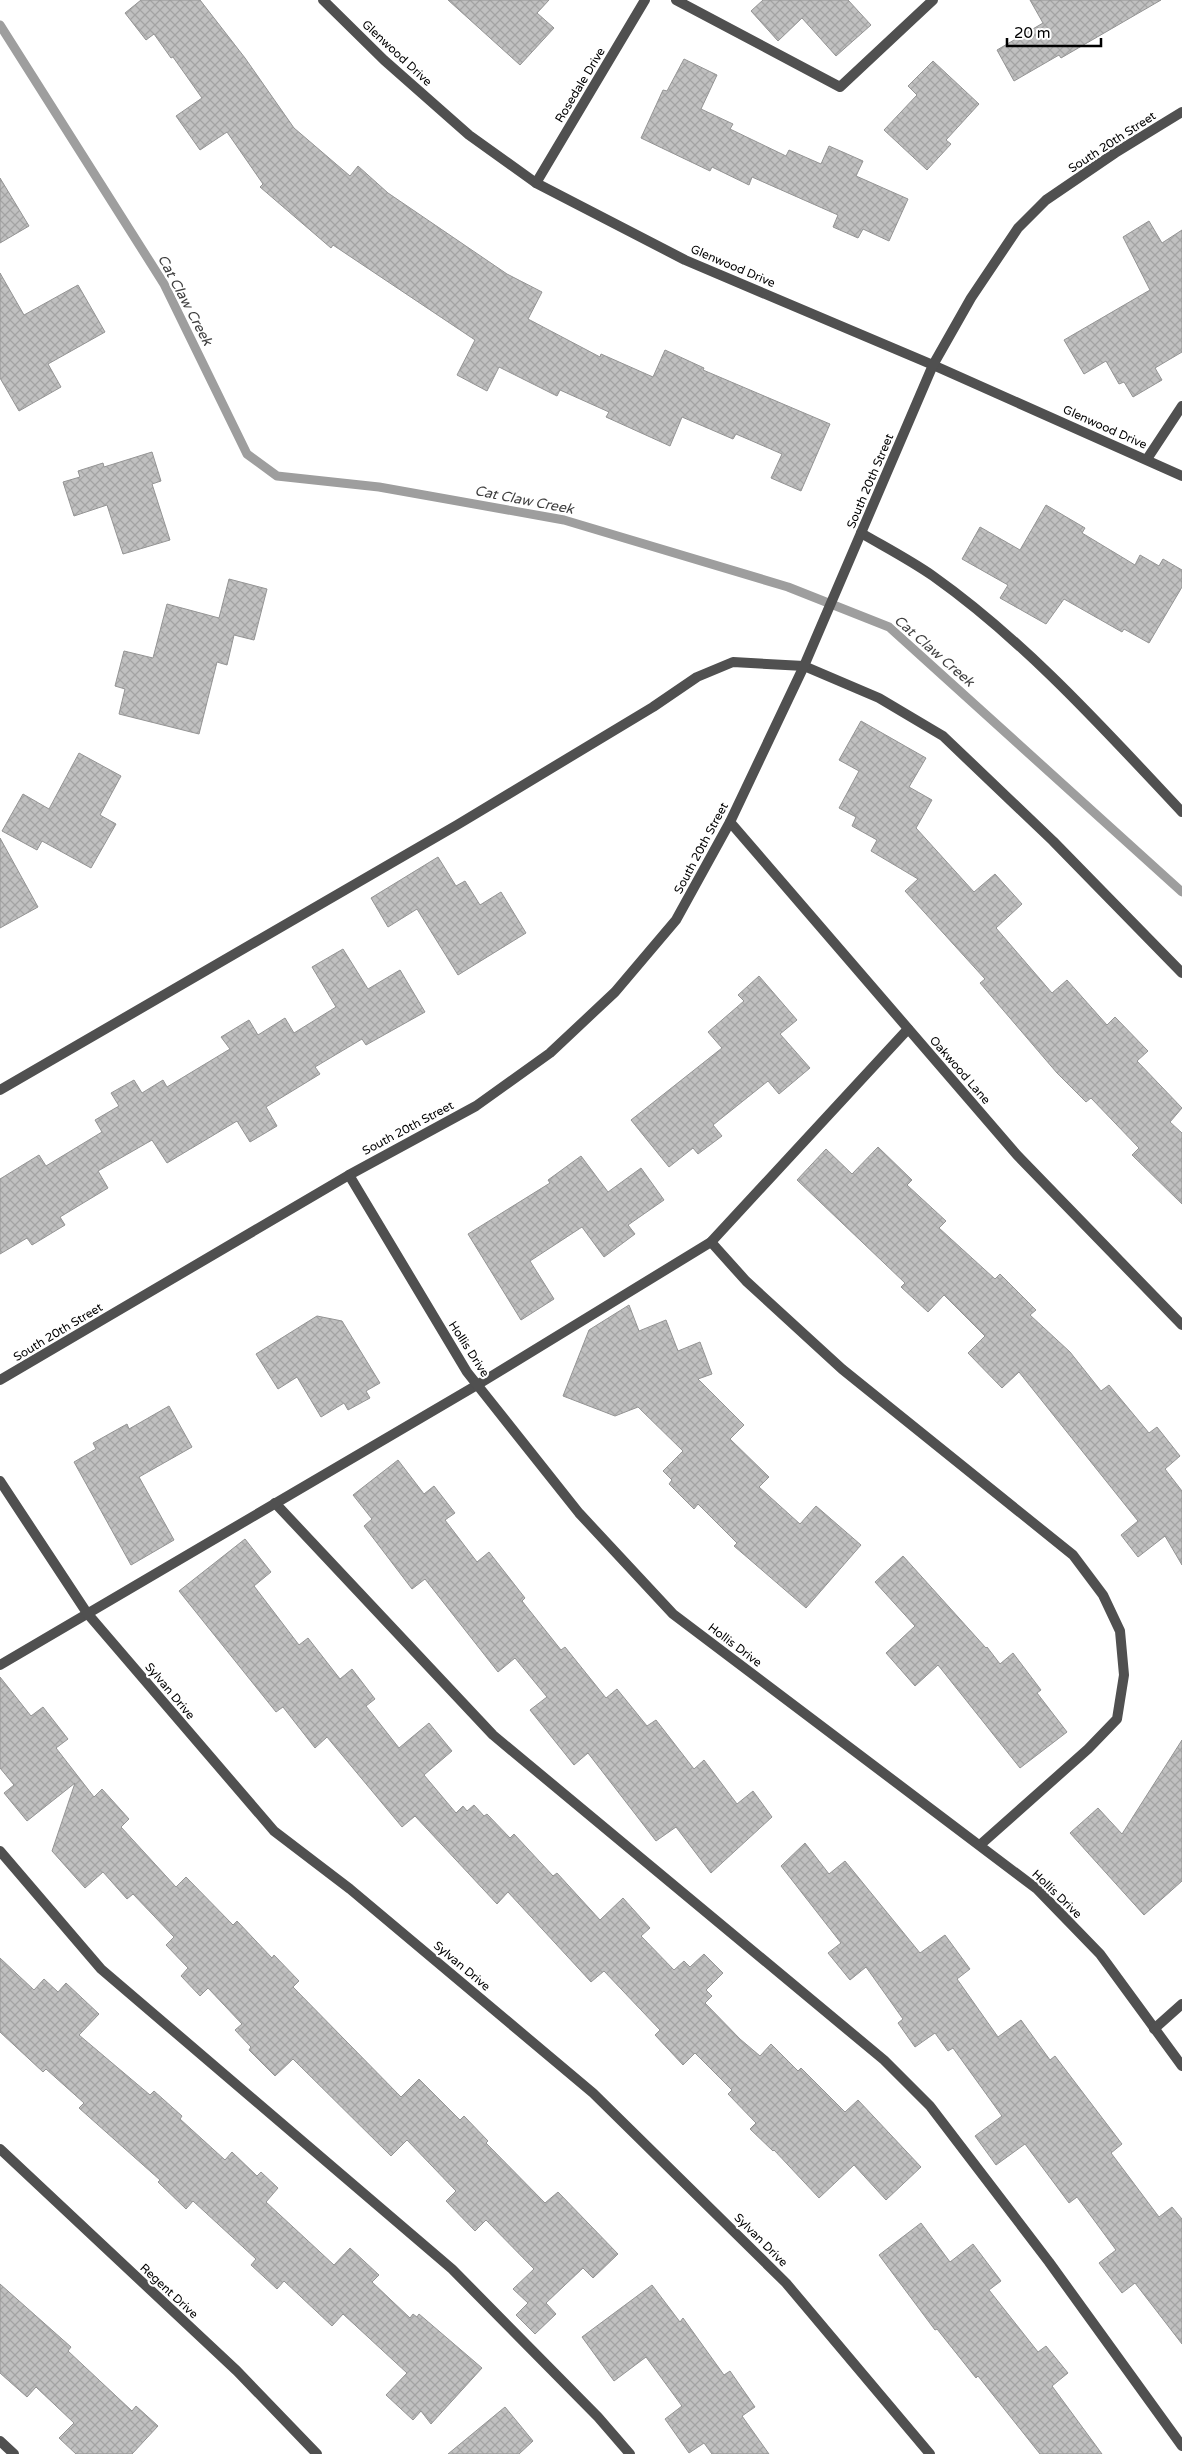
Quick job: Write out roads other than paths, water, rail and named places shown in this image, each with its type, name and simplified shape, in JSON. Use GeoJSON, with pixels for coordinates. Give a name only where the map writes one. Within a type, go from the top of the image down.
{"type":"FeatureCollection","features":[{"type":"Feature","properties":{"kind":"street","name":"Glenwood Drive"},"geometry":{"type":"LineString","coordinates":[[323,0],[384,60],[469,135],[536,183],[685,260],[933,365],[1182,476]]}},
{"type":"Feature","properties":{"kind":"street","name":"Rosedale Drive"},"geometry":{"type":"LineString","coordinates":[[536,183],[645,0]]}},
{"type":"Feature","properties":{"kind":"street"},"geometry":{"type":"LineString","coordinates":[[676,0],[840,87],[933,0]]}},
{"type":"Feature","properties":{"kind":"street","name":"South 20th Street"},"geometry":{"type":"LineString","coordinates":[[0,1380],[349,1175],[476,1106],[550,1053],[608,999],[676,920],[730,822],[804,666],[933,365],[971,298],[1018,228],[1046,200],[1182,112]]}},
{"type":"Feature","properties":{"kind":"street"},"geometry":{"type":"LineString","coordinates":[[1147,459],[1182,406]]}},
{"type":"Feature","properties":{"kind":"street"},"geometry":{"type":"LineString","coordinates":[[861,533],[932,576],[1011,638],[1098,723],[1182,812]]}},
{"type":"Feature","properties":{"kind":"street"},"geometry":{"type":"LineString","coordinates":[[0,1090],[457,825],[653,707],[697,677],[733,662],[804,666],[879,698],[943,736],[1053,841],[1182,973]]}},
{"type":"Feature","properties":{"kind":"street","name":"Oakwood Lane"},"geometry":{"type":"LineString","coordinates":[[730,822],[1017,1155],[1182,1325]]}},
{"type":"Feature","properties":{"kind":"street"},"geometry":{"type":"LineString","coordinates":[[0,1665],[478,1385],[712,1242],[908,1029]]}},
{"type":"Feature","properties":{"kind":"street","name":"Hollis Drive"},"geometry":{"type":"LineString","coordinates":[[349,1175],[467,1372],[579,1513],[673,1614],[1036,1889],[1100,1954],[1182,2066]]}},
{"type":"Feature","properties":{"kind":"street"},"geometry":{"type":"LineString","coordinates":[[712,1242],[746,1281],[842,1369],[1073,1555],[1103,1595],[1120,1631],[1124,1675],[1118,1719],[1088,1749],[980,1845]]}},
{"type":"Feature","properties":{"kind":"street","name":"Sylvan Drive"},"geometry":{"type":"LineString","coordinates":[[0,1481],[87,1613],[274,1831],[364,1902],[594,2093],[786,2283],[930,2454]]}},
{"type":"Feature","properties":{"kind":"street"},"geometry":{"type":"LineString","coordinates":[[275,1503],[493,1735],[869,2048],[930,2106],[1049,2262],[1182,2446]]}},
{"type":"Feature","properties":{"kind":"street"},"geometry":{"type":"LineString","coordinates":[[0,1851],[101,1969],[452,2269],[598,2417],[630,2454]]}},
{"type":"Feature","properties":{"kind":"street"},"geometry":{"type":"LineString","coordinates":[[1154,2029],[1182,2004]]}},
{"type":"Feature","properties":{"kind":"street","name":"Regent Drive"},"geometry":{"type":"LineString","coordinates":[[0,2149],[237,2371],[317,2454]]}},
{"type":"Feature","properties":{"kind":"street"},"geometry":{"type":"LineString","coordinates":[[0,2441],[14,2454]]}},
{"type":"Feature","properties":{"kind":"waterway","name":"Cat Claw Creek"},"geometry":{"type":"LineString","coordinates":[[0,25],[164,284],[247,454],[277,476],[379,487],[564,520],[788,587],[889,627],[1182,892]]}}]}
